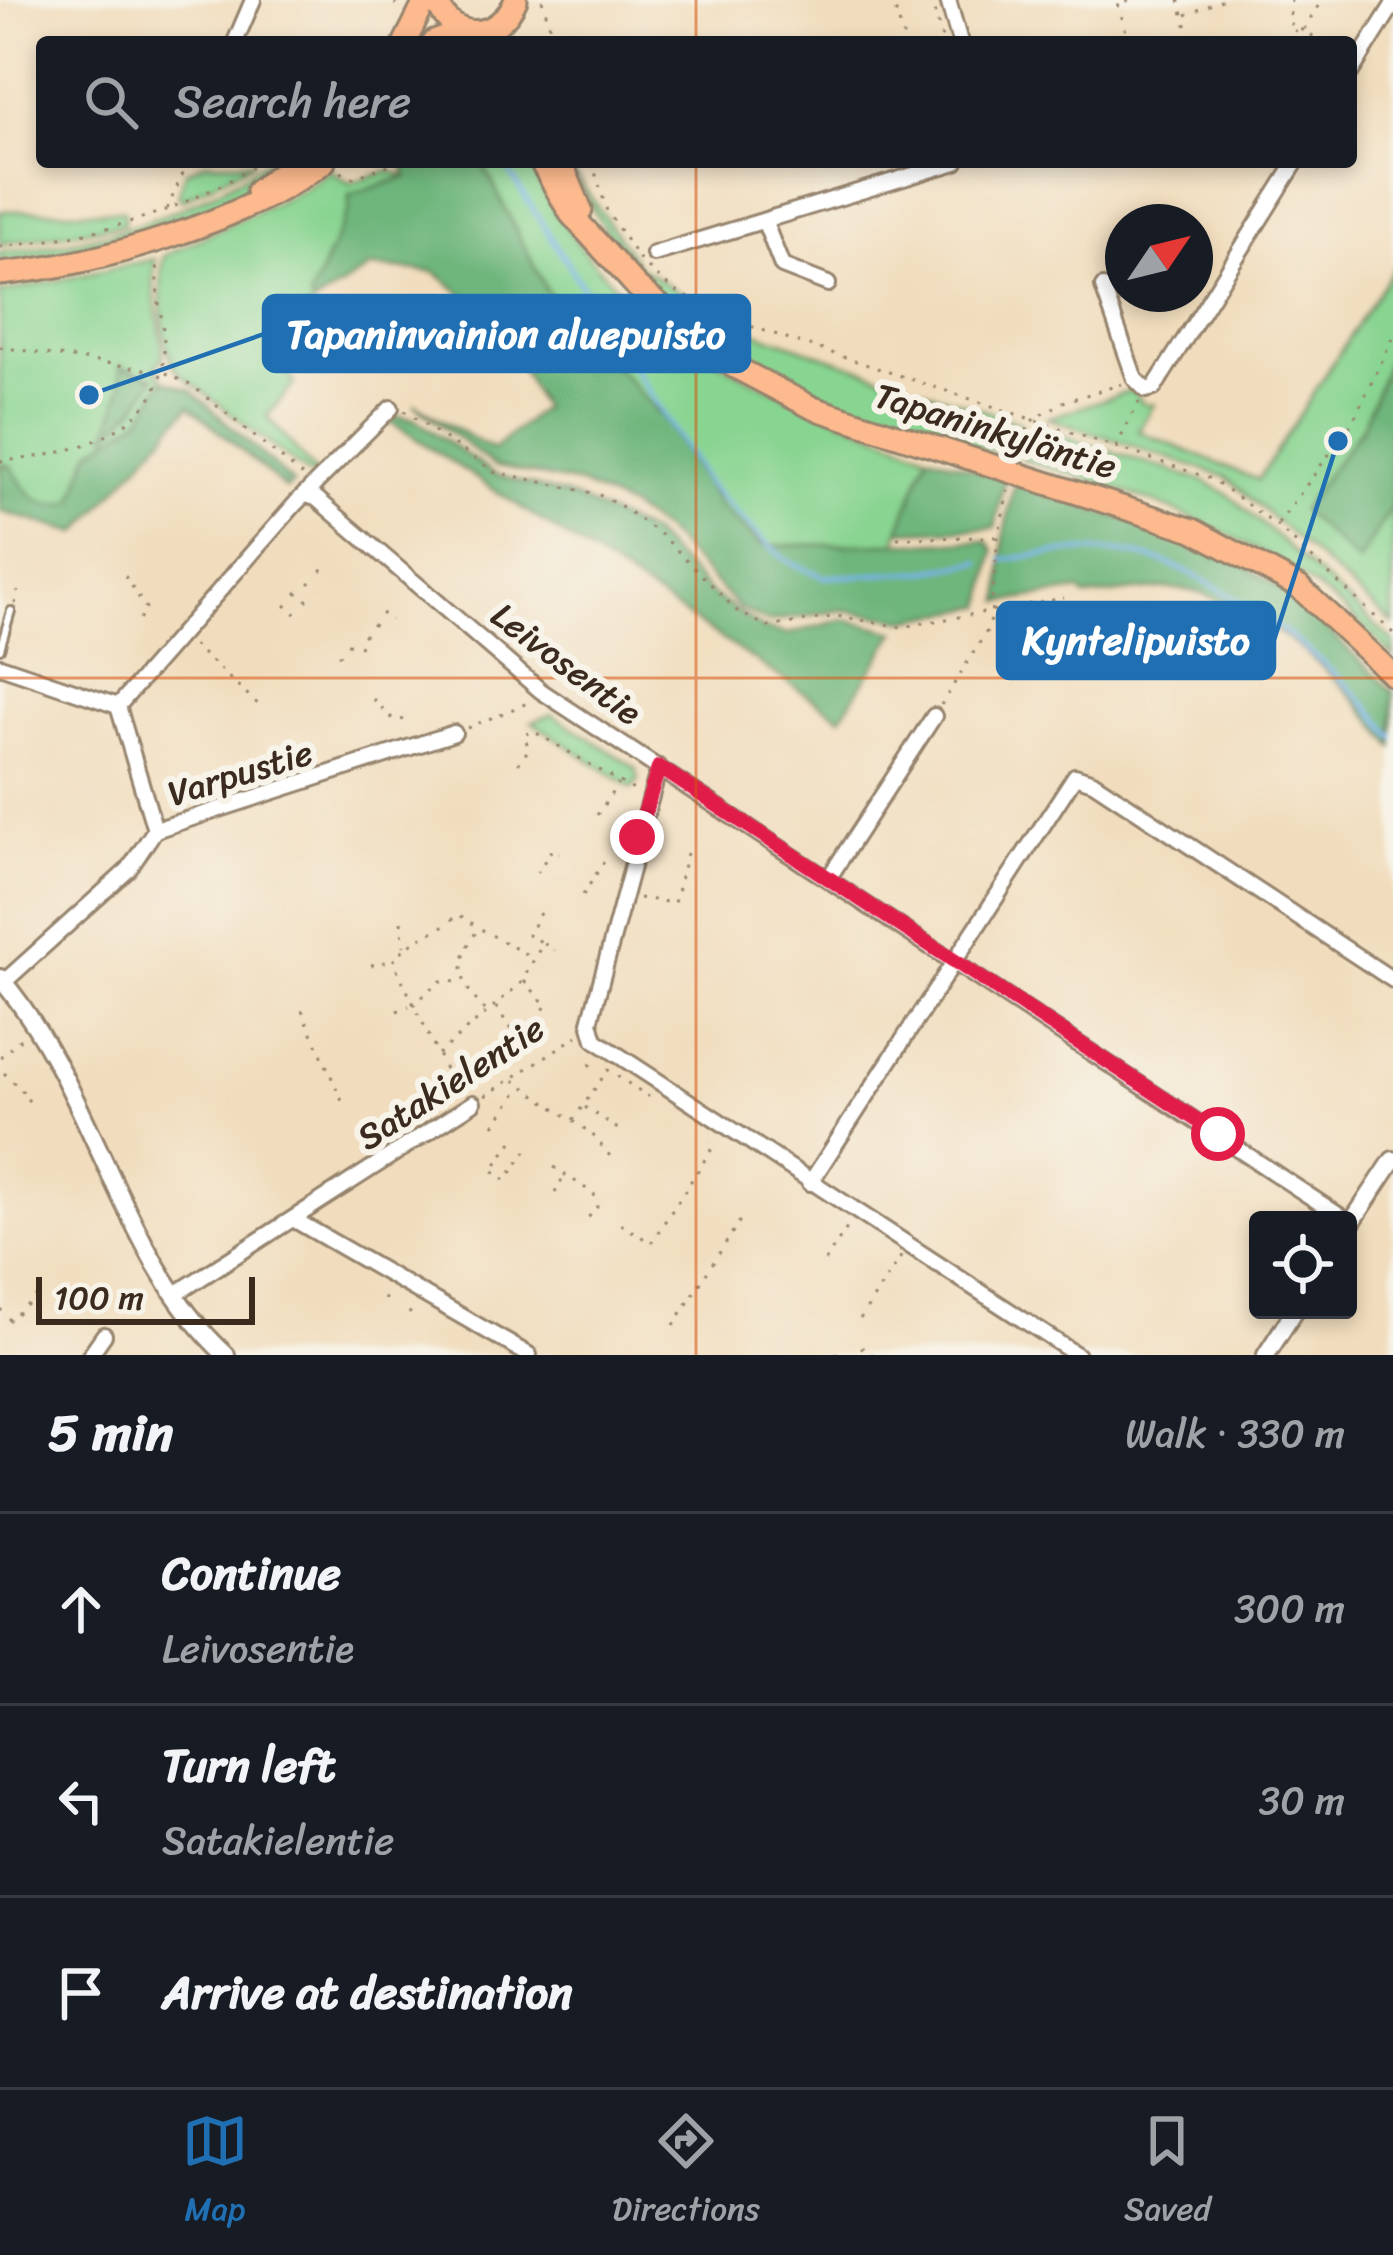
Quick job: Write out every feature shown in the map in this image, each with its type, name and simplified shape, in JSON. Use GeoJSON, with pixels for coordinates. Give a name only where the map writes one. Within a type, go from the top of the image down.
{"type":"FeatureCollection","features":[{"type":"Feature","properties":{"kind":"main road"},"geometry":{"type":"LineString","coordinates":[[436,0],[442,15],[472,36],[514,5]]}},
{"type":"Feature","properties":{"kind":"main road"},"geometry":{"type":"LineString","coordinates":[[407,36],[416,4]]}},
{"type":"Feature","properties":{"kind":"main road"},"geometry":{"type":"LineString","coordinates":[[509,36],[514,5]]}},
{"type":"Feature","properties":{"kind":"main road"},"geometry":{"type":"LineString","coordinates":[[236,207],[287,168]]}},
{"type":"Feature","properties":{"kind":"main road"},"geometry":{"type":"LineString","coordinates":[[0,274],[99,260],[236,207],[318,168]]}},
{"type":"Feature","properties":{"kind":"main road","name":"Tapaninkyläntie"},"geometry":{"type":"LineString","coordinates":[[544,168],[571,214],[672,321],[733,366],[813,408],[1115,501],[1211,538],[1299,587],[1393,675]]}},
{"type":"Feature","properties":{"kind":"main road","name":"Tapaninkyläntie"},"geometry":{"type":"LineString","coordinates":[[563,168],[590,232]]}},
{"type":"Feature","properties":{"kind":"street"},"geometry":{"type":"LineString","coordinates":[[238,36],[253,0]]}},
{"type":"Feature","properties":{"kind":"street"},"geometry":{"type":"LineString","coordinates":[[948,0],[959,36]]}},
{"type":"Feature","properties":{"kind":"street"},"geometry":{"type":"LineString","coordinates":[[1357,62],[1393,5]]}},
{"type":"Feature","properties":{"kind":"street"},"geometry":{"type":"LineString","coordinates":[[654,254],[937,168]]}},
{"type":"Feature","properties":{"kind":"street"},"geometry":{"type":"LineString","coordinates":[[1103,287],[1140,385],[1163,375],[1292,168]]}},
{"type":"Feature","properties":{"kind":"street"},"geometry":{"type":"LineString","coordinates":[[765,223],[782,266],[828,284]]}},
{"type":"Feature","properties":{"kind":"street"},"geometry":{"type":"LineString","coordinates":[[118,706],[310,490],[391,408]]}},
{"type":"Feature","properties":{"kind":"street","name":"Leivosentie"},"geometry":{"type":"LineString","coordinates":[[310,490],[541,691],[830,876],[1330,1211]]}},
{"type":"Feature","properties":{"kind":"street"},"geometry":{"type":"LineString","coordinates":[[0,666],[118,706]]}},
{"type":"Feature","properties":{"kind":"street"},"geometry":{"type":"LineString","coordinates":[[118,706],[155,830]]}},
{"type":"Feature","properties":{"kind":"street"},"geometry":{"type":"LineString","coordinates":[[830,876],[934,716]]}},
{"type":"Feature","properties":{"kind":"street","name":"Varpustie"},"geometry":{"type":"LineString","coordinates":[[2,980],[129,869],[155,830],[454,733]]}},
{"type":"Feature","properties":{"kind":"street","name":"Satakielentie"},"geometry":{"type":"LineString","coordinates":[[589,1032],[621,895],[659,767]]}},
{"type":"Feature","properties":{"kind":"street"},"geometry":{"type":"LineString","coordinates":[[810,1183],[1075,776],[1094,782],[1393,980]]}},
{"type":"Feature","properties":{"kind":"street"},"geometry":{"type":"LineString","coordinates":[[2,980],[55,1056],[175,1295],[226,1355]]}},
{"type":"Feature","properties":{"kind":"street"},"geometry":{"type":"LineString","coordinates":[[589,1032],[810,1183],[1078,1355]]}},
{"type":"Feature","properties":{"kind":"street","name":"Satakielentie"},"geometry":{"type":"LineString","coordinates":[[175,1295],[473,1102]]}},
{"type":"Feature","properties":{"kind":"street"},"geometry":{"type":"LineString","coordinates":[[1357,1211],[1393,1160]]}},
{"type":"Feature","properties":{"kind":"street"},"geometry":{"type":"LineString","coordinates":[[293,1220],[529,1355]]}},
{"type":"Feature","properties":{"kind":"street"},"geometry":{"type":"LineString","coordinates":[[1266,1355],[1289,1319]]}},
{"type":"Feature","properties":{"kind":"street"},"geometry":{"type":"LineString","coordinates":[[90,1355],[104,1334]]}},
{"type":"Feature","properties":{"kind":"lane"},"geometry":{"type":"LineString","coordinates":[[0,649],[13,608]]}},
{"type":"Feature","properties":{"kind":"path"},"geometry":{"type":"LineString","coordinates":[[383,0],[416,4]]}},
{"type":"Feature","properties":{"kind":"path"},"geometry":{"type":"LineString","coordinates":[[542,0],[553,36]]}},
{"type":"Feature","properties":{"kind":"path"},"geometry":{"type":"LineString","coordinates":[[892,0],[903,36]]}},
{"type":"Feature","properties":{"kind":"path"},"geometry":{"type":"LineString","coordinates":[[931,0],[941,36]]}},
{"type":"Feature","properties":{"kind":"path"},"geometry":{"type":"LineString","coordinates":[[1128,36],[1118,4],[1130,0]]}},
{"type":"Feature","properties":{"kind":"path"},"geometry":{"type":"LineString","coordinates":[[1179,0],[1189,36]]}},
{"type":"Feature","properties":{"kind":"path"},"geometry":{"type":"LineString","coordinates":[[1184,16],[1222,0]]}},
{"type":"Feature","properties":{"kind":"path"},"geometry":{"type":"LineString","coordinates":[[1291,0],[1289,23],[1312,36]]}},
{"type":"Feature","properties":{"kind":"path"},"geometry":{"type":"LineString","coordinates":[[1294,36],[1322,0]]}},
{"type":"Feature","properties":{"kind":"path"},"geometry":{"type":"LineString","coordinates":[[166,212],[185,168]]}},
{"type":"Feature","properties":{"kind":"path"},"geometry":{"type":"LineString","coordinates":[[0,247],[89,236],[166,212],[249,168]]}},
{"type":"Feature","properties":{"kind":"path"},"geometry":{"type":"LineString","coordinates":[[337,168],[353,178],[380,168]]}},
{"type":"Feature","properties":{"kind":"path"},"geometry":{"type":"LineString","coordinates":[[594,168],[607,211],[628,247],[672,289],[705,309],[1030,422],[1212,479],[1276,526],[1393,633]]}},
{"type":"Feature","properties":{"kind":"path"},"geometry":{"type":"LineString","coordinates":[[0,461],[49,458],[93,444],[125,424],[164,372],[164,318],[154,294],[159,258]]}},
{"type":"Feature","properties":{"kind":"path"},"geometry":{"type":"LineString","coordinates":[[419,333],[440,317]]}},
{"type":"Feature","properties":{"kind":"path"},"geometry":{"type":"LineString","coordinates":[[464,332],[488,330],[498,336],[515,358],[502,370]]}},
{"type":"Feature","properties":{"kind":"path"},"geometry":{"type":"LineString","coordinates":[[325,347],[345,338]]}},
{"type":"Feature","properties":{"kind":"path"},"geometry":{"type":"LineString","coordinates":[[1276,526],[1352,423],[1393,338]]}},
{"type":"Feature","properties":{"kind":"path"},"geometry":{"type":"LineString","coordinates":[[0,347],[164,372],[194,387],[310,490]]}},
{"type":"Feature","properties":{"kind":"path"},"geometry":{"type":"LineString","coordinates":[[1018,457],[1030,422],[1063,402],[1140,385]]}},
{"type":"Feature","properties":{"kind":"path"},"geometry":{"type":"LineString","coordinates":[[1114,449],[1140,385]]}},
{"type":"Feature","properties":{"kind":"path"},"geometry":{"type":"LineString","coordinates":[[391,408],[411,412],[495,472],[597,494],[621,506],[664,537],[737,611],[768,627],[836,616],[902,627],[1064,598]]}},
{"type":"Feature","properties":{"kind":"path"},"geometry":{"type":"LineString","coordinates":[[934,716],[990,626],[998,537],[1011,483]]}},
{"type":"Feature","properties":{"kind":"path"},"geometry":{"type":"LineString","coordinates":[[897,538],[998,537]]}},
{"type":"Feature","properties":{"kind":"path"},"geometry":{"type":"LineString","coordinates":[[321,569],[330,576]]}},
{"type":"Feature","properties":{"kind":"path"},"geometry":{"type":"LineString","coordinates":[[125,576],[146,608],[139,620]]}},
{"type":"Feature","properties":{"kind":"path"},"geometry":{"type":"LineString","coordinates":[[309,582],[318,590]]}},
{"type":"Feature","properties":{"kind":"path"},"geometry":{"type":"LineString","coordinates":[[13,608],[18,591]]}},
{"type":"Feature","properties":{"kind":"path"},"geometry":{"type":"LineString","coordinates":[[296,592],[308,601]]}},
{"type":"Feature","properties":{"kind":"path"},"geometry":{"type":"LineString","coordinates":[[129,601],[138,595]]}},
{"type":"Feature","properties":{"kind":"path"},"geometry":{"type":"LineString","coordinates":[[285,605],[296,614]]}},
{"type":"Feature","properties":{"kind":"path"},"geometry":{"type":"LineString","coordinates":[[381,613],[391,620]]}},
{"type":"Feature","properties":{"kind":"path"},"geometry":{"type":"LineString","coordinates":[[372,624],[380,631]]}},
{"type":"Feature","properties":{"kind":"path"},"geometry":{"type":"LineString","coordinates":[[363,634],[370,640]]}},
{"type":"Feature","properties":{"kind":"path"},"geometry":{"type":"LineString","coordinates":[[188,640],[260,705]]}},
{"type":"Feature","properties":{"kind":"path"},"geometry":{"type":"LineString","coordinates":[[346,644],[364,646]]}},
{"type":"Feature","properties":{"kind":"path"},"geometry":{"type":"LineString","coordinates":[[338,654],[347,662]]}},
{"type":"Feature","properties":{"kind":"path"},"geometry":{"type":"LineString","coordinates":[[454,733],[525,706],[541,691]]}},
{"type":"Feature","properties":{"kind":"path"},"geometry":{"type":"LineString","coordinates":[[373,699],[392,718],[404,720]]}},
{"type":"Feature","properties":{"kind":"path"},"geometry":{"type":"LineString","coordinates":[[518,764],[529,749],[524,735],[533,731],[638,793]]}},
{"type":"Feature","properties":{"kind":"path"},"geometry":{"type":"LineString","coordinates":[[597,815],[619,783]]}},
{"type":"Feature","properties":{"kind":"path"},"geometry":{"type":"LineString","coordinates":[[537,873],[552,849],[559,853]]}},
{"type":"Feature","properties":{"kind":"path"},"geometry":{"type":"LineString","coordinates":[[621,895],[674,903],[687,853]]}},
{"type":"Feature","properties":{"kind":"path"},"geometry":{"type":"LineString","coordinates":[[584,896],[604,860]]}},
{"type":"Feature","properties":{"kind":"path"},"geometry":{"type":"LineString","coordinates":[[540,913],[528,935],[555,950]]}},
{"type":"Feature","properties":{"kind":"path"},"geometry":{"type":"LineString","coordinates":[[371,964],[393,962],[406,946],[458,914],[534,959]]}},
{"type":"Feature","properties":{"kind":"path"},"geometry":{"type":"LineString","coordinates":[[401,921],[406,946],[413,951]]}},
{"type":"Feature","properties":{"kind":"path"},"geometry":{"type":"LineString","coordinates":[[479,928],[460,956],[463,980],[487,1012]]}},
{"type":"Feature","properties":{"kind":"path"},"geometry":{"type":"LineString","coordinates":[[437,1055],[523,980],[543,943]]}},
{"type":"Feature","properties":{"kind":"path"},"geometry":{"type":"LineString","coordinates":[[393,962],[445,1070]]}},
{"type":"Feature","properties":{"kind":"path"},"geometry":{"type":"LineString","coordinates":[[397,1011],[411,1006],[438,979],[463,980]]}},
{"type":"Feature","properties":{"kind":"path"},"geometry":{"type":"LineString","coordinates":[[523,980],[547,1006],[541,1011]]}},
{"type":"Feature","properties":{"kind":"path"},"geometry":{"type":"LineString","coordinates":[[431,990],[438,999]]}},
{"type":"Feature","properties":{"kind":"path"},"geometry":{"type":"LineString","coordinates":[[543,1001],[551,993]]}},
{"type":"Feature","properties":{"kind":"path"},"geometry":{"type":"LineString","coordinates":[[495,1006],[515,1035]]}},
{"type":"Feature","properties":{"kind":"path"},"geometry":{"type":"LineString","coordinates":[[302,1010],[345,1108]]}},
{"type":"Feature","properties":{"kind":"path","name":"Satakielentie"},"geometry":{"type":"LineString","coordinates":[[473,1102],[589,1032]]}},
{"type":"Feature","properties":{"kind":"path"},"geometry":{"type":"LineString","coordinates":[[0,1057],[26,1034]]}},
{"type":"Feature","properties":{"kind":"path"},"geometry":{"type":"LineString","coordinates":[[574,1120],[608,1070],[635,1092],[650,1097]]}},
{"type":"Feature","properties":{"kind":"path"},"geometry":{"type":"LineString","coordinates":[[4,1073],[29,1098],[25,1106]]}},
{"type":"Feature","properties":{"kind":"path"},"geometry":{"type":"LineString","coordinates":[[513,1079],[536,1101],[574,1120],[610,1156],[605,1161]]}},
{"type":"Feature","properties":{"kind":"path"},"geometry":{"type":"LineString","coordinates":[[494,1125],[520,1088]]}},
{"type":"Feature","properties":{"kind":"path"},"geometry":{"type":"LineString","coordinates":[[581,1091],[590,1096]]}},
{"type":"Feature","properties":{"kind":"path"},"geometry":{"type":"LineString","coordinates":[[544,1111],[548,1105]]}},
{"type":"Feature","properties":{"kind":"path"},"geometry":{"type":"LineString","coordinates":[[583,1106],[625,1133]]}},
{"type":"Feature","properties":{"kind":"path"},"geometry":{"type":"LineString","coordinates":[[620,1224],[651,1243],[713,1148],[711,1141]]}},
{"type":"Feature","properties":{"kind":"path"},"geometry":{"type":"LineString","coordinates":[[512,1142],[488,1169],[506,1180],[527,1150]]}},
{"type":"Feature","properties":{"kind":"path"},"geometry":{"type":"LineString","coordinates":[[496,1151],[503,1155]]}},
{"type":"Feature","properties":{"kind":"path"},"geometry":{"type":"LineString","coordinates":[[554,1167],[598,1200],[588,1218],[584,1216]]}},
{"type":"Feature","properties":{"kind":"path"},"geometry":{"type":"LineString","coordinates":[[555,1193],[565,1175]]}},
{"type":"Feature","properties":{"kind":"path"},"geometry":{"type":"LineString","coordinates":[[825,1261],[856,1213]]}},
{"type":"Feature","properties":{"kind":"path"},"geometry":{"type":"LineString","coordinates":[[674,1325],[742,1216]]}},
{"type":"Feature","properties":{"kind":"path"},"geometry":{"type":"LineString","coordinates":[[860,1319],[904,1254]]}},
{"type":"Feature","properties":{"kind":"path"},"geometry":{"type":"LineString","coordinates":[[384,1300],[391,1288]]}},
{"type":"Feature","properties":{"kind":"path"},"geometry":{"type":"LineString","coordinates":[[0,1310],[10,1320],[39,1294]]}},
{"type":"Feature","properties":{"kind":"path"},"geometry":{"type":"LineString","coordinates":[[409,1313],[416,1302]]}},
{"type":"Feature","properties":{"kind":"path"},"geometry":{"type":"LineString","coordinates":[[836,1355],[842,1347]]}},
{"type":"Feature","properties":{"kind":"path"},"geometry":{"type":"LineString","coordinates":[[860,1347],[873,1355]]}},
{"type":"Feature","properties":{"kind":"green space"},"geometry":{"type":"Polygon","coordinates":[[[243,168],[182,200],[178,195],[185,172],[243,168]]]}},
{"type":"Feature","properties":{"kind":"green space"},"geometry":{"type":"Polygon","coordinates":[[[256,168],[273,168],[218,204],[148,232],[74,251],[0,262],[0,252],[70,242],[138,224],[256,168]]]}},
{"type":"Feature","properties":{"kind":"green space"},"geometry":{"type":"Polygon","coordinates":[[[405,168],[485,168],[547,292],[666,421],[720,507],[763,546],[987,541],[994,551],[984,606],[905,620],[843,610],[768,622],[739,608],[665,532],[628,507],[579,484],[494,466],[414,404],[493,450],[542,408],[496,321],[435,272],[371,267],[314,304],[310,298],[349,209],[349,195],[407,177],[405,168]]]}},
{"type":"Feature","properties":{"kind":"green space"},"geometry":{"type":"Polygon","coordinates":[[[485,168],[532,168],[563,223],[603,273],[697,349],[807,404],[928,454],[894,547],[764,546],[720,507],[666,421],[547,292],[485,168]]]}},
{"type":"Feature","properties":{"kind":"green space"},"geometry":{"type":"Polygon","coordinates":[[[330,170],[350,183],[390,171],[408,176],[350,195],[349,209],[310,298],[314,304],[266,350],[295,383],[267,416],[315,472],[312,477],[179,373],[168,350],[161,283],[164,256],[304,189],[330,170]]]}},
{"type":"Feature","properties":{"kind":"green space"},"geometry":{"type":"Polygon","coordinates":[[[572,170],[639,266],[723,321],[1021,423],[1013,457],[816,392],[756,364],[702,330],[652,288],[609,235],[572,170]]]}},
{"type":"Feature","properties":{"kind":"green space"},"geometry":{"type":"Polygon","coordinates":[[[0,211],[124,211],[124,224],[0,244],[0,211]]]}},
{"type":"Feature","properties":{"kind":"green space"},"geometry":{"type":"Polygon","coordinates":[[[155,259],[163,358],[156,367],[167,384],[78,533],[0,511],[0,293],[155,259]]]}},
{"type":"Feature","properties":{"kind":"green space"},"geometry":{"type":"Polygon","coordinates":[[[1393,269],[1393,624],[1226,477],[1048,418],[1132,390],[1144,404],[1154,404],[1138,431],[1258,480],[1393,269]]]}},
{"type":"Feature","properties":{"kind":"green space"},"geometry":{"type":"Polygon","coordinates":[[[1393,349],[1393,505],[1358,562],[1301,510],[1362,427],[1393,349]]]}},
{"type":"Feature","properties":{"kind":"green space"},"geometry":{"type":"Polygon","coordinates":[[[120,366],[155,377],[135,408],[108,434],[122,386],[120,366]]]}},
{"type":"Feature","properties":{"kind":"green space"},"geometry":{"type":"Polygon","coordinates":[[[164,380],[191,390],[293,483],[286,489],[190,406],[78,533],[0,511],[0,465],[11,466],[28,492],[43,502],[74,501],[90,452],[142,417],[164,380]]]}},
{"type":"Feature","properties":{"kind":"green space"},"geometry":{"type":"Polygon","coordinates":[[[393,416],[415,419],[493,474],[575,498],[651,534],[714,596],[763,629],[789,634],[845,619],[896,632],[841,717],[389,421],[393,416]]]}},
{"type":"Feature","properties":{"kind":"green space"},"geometry":{"type":"Polygon","coordinates":[[[1040,429],[1204,481],[1229,495],[1393,641],[1393,657],[1313,585],[1269,557],[1173,510],[1021,459],[1029,434],[1040,429]]]}},
{"type":"Feature","properties":{"kind":"green space"},"geometry":{"type":"Polygon","coordinates":[[[928,454],[1005,479],[995,528],[899,531],[928,454]]]}},
{"type":"Feature","properties":{"kind":"green space"},"geometry":{"type":"Polygon","coordinates":[[[1014,484],[1219,549],[1292,596],[1393,692],[1393,746],[1331,675],[1281,634],[1196,592],[1141,590],[1084,597],[1079,591],[1001,602],[1004,535],[1014,484]]]}},
{"type":"Feature","properties":{"kind":"green space"},"geometry":{"type":"Polygon","coordinates":[[[552,714],[636,768],[639,780],[632,788],[532,722],[552,714]]]}},
{"type":"Feature","properties":{"kind":"waterway"},"geometry":{"type":"LineString","coordinates":[[507,168],[709,486],[789,562],[825,577],[921,572],[980,562]]}},
{"type":"Feature","properties":{"kind":"waterway"},"geometry":{"type":"LineString","coordinates":[[1003,560],[1117,552],[1164,563],[1200,579],[1311,654],[1393,737]]}},
{"type":"Feature","properties":{"kind":"place","name":"Tapaninvainion aluepuisto"},"geometry":{"type":"Point","coordinates":[89,395]}},
{"type":"Feature","properties":{"kind":"place","name":"Kyntelipuisto"},"geometry":{"type":"Point","coordinates":[1338,441]}},
{"type":"Feature","properties":{"kind":"route"},"geometry":{"type":"LineString","coordinates":[[637,837],[659,767],[1218,1134]]}}]}
